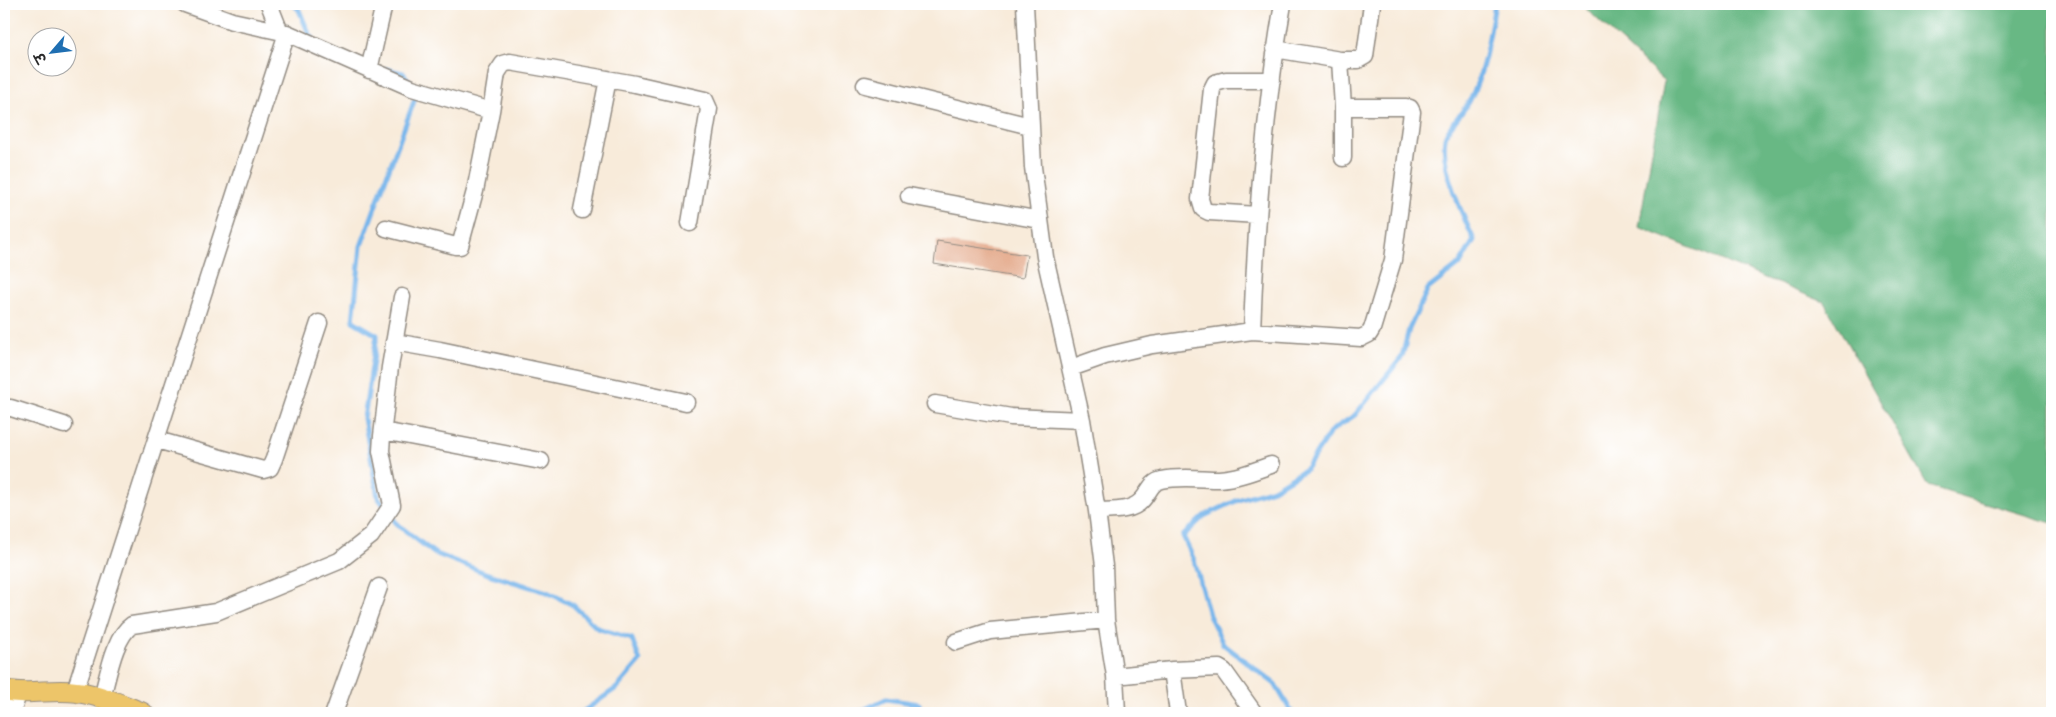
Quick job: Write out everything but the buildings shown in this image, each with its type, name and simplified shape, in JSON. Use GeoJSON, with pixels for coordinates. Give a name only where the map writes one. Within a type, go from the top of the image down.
{"type":"FeatureCollection","features":[{"type":"Feature","properties":{"kind":"main road"},"geometry":{"type":"LineString","coordinates":[[11,692],[75,691],[102,697],[143,713]]}},
{"type":"Feature","properties":{"kind":"street"},"geometry":{"type":"LineString","coordinates":[[185,4],[232,20],[284,33],[416,89],[491,111]]}},
{"type":"Feature","properties":{"kind":"street"},"geometry":{"type":"LineString","coordinates":[[75,691],[157,440],[284,33],[269,4]]}},
{"type":"Feature","properties":{"kind":"street"},"geometry":{"type":"LineString","coordinates":[[369,68],[384,4]]}},
{"type":"Feature","properties":{"kind":"street"},"geometry":{"type":"LineString","coordinates":[[1024,4],[1030,126],[1040,220],[1045,257],[1082,420],[1097,511],[1104,566],[1106,620],[1115,676],[1117,713]]}},
{"type":"Feature","properties":{"kind":"street"},"geometry":{"type":"LineString","coordinates":[[1252,331],[1258,215],[1275,49],[1283,4]]}},
{"type":"Feature","properties":{"kind":"street"},"geometry":{"type":"LineString","coordinates":[[1275,49],[1340,60],[1358,60],[1365,56],[1372,4]]}},
{"type":"Feature","properties":{"kind":"street"},"geometry":{"type":"LineString","coordinates":[[1340,60],[1343,107],[1343,158]]}},
{"type":"Feature","properties":{"kind":"street"},"geometry":{"type":"LineString","coordinates":[[386,228],[456,246],[462,244],[491,111],[497,73],[500,67],[506,63],[608,79],[692,96],[707,102],[709,109],[690,223]]}},
{"type":"Feature","properties":{"kind":"street"},"geometry":{"type":"LineString","coordinates":[[582,210],[608,79]]}},
{"type":"Feature","properties":{"kind":"street"},"geometry":{"type":"LineString","coordinates":[[1258,215],[1208,212],[1203,209],[1200,199],[1212,89],[1215,83],[1226,80],[1272,80]]}},
{"type":"Feature","properties":{"kind":"street"},"geometry":{"type":"LineString","coordinates":[[865,85],[1030,126]]}},
{"type":"Feature","properties":{"kind":"street"},"geometry":{"type":"LineString","coordinates":[[1071,368],[1105,356],[1152,345],[1252,331],[1361,338],[1369,334],[1392,260],[1412,112],[1410,108],[1406,107],[1343,107]]}},
{"type":"Feature","properties":{"kind":"street"},"geometry":{"type":"LineString","coordinates":[[909,196],[1040,220]]}},
{"type":"Feature","properties":{"kind":"street"},"geometry":{"type":"LineString","coordinates":[[102,697],[117,646],[123,633],[132,625],[216,612],[339,561],[371,536],[386,516],[392,505],[382,451],[383,430],[394,342],[402,297]]}},
{"type":"Feature","properties":{"kind":"street"},"geometry":{"type":"LineString","coordinates":[[157,440],[263,470],[270,468],[319,323]]}},
{"type":"Feature","properties":{"kind":"street"},"geometry":{"type":"LineString","coordinates":[[394,342],[686,402]]}},
{"type":"Feature","properties":{"kind":"street"},"geometry":{"type":"LineString","coordinates":[[935,404],[1011,417],[1082,420]]}},
{"type":"Feature","properties":{"kind":"street"},"geometry":{"type":"LineString","coordinates":[[4,408],[11,408],[64,425]]}},
{"type":"Feature","properties":{"kind":"street"},"geometry":{"type":"LineString","coordinates":[[383,430],[541,461]]}},
{"type":"Feature","properties":{"kind":"street"},"geometry":{"type":"LineString","coordinates":[[1097,511],[1126,509],[1137,505],[1142,501],[1153,484],[1162,480],[1222,479],[1240,476],[1271,465]]}},
{"type":"Feature","properties":{"kind":"street"},"geometry":{"type":"LineString","coordinates":[[334,713],[379,587]]}},
{"type":"Feature","properties":{"kind":"street"},"geometry":{"type":"LineString","coordinates":[[956,642],[990,630],[1106,620]]}},
{"type":"Feature","properties":{"kind":"street"},"geometry":{"type":"LineString","coordinates":[[1115,676],[1172,670],[1222,669],[1254,713]]}},
{"type":"Feature","properties":{"kind":"street"},"geometry":{"type":"LineString","coordinates":[[1172,670],[1178,713]]}},
{"type":"Feature","properties":{"kind":"street"},"geometry":{"type":"LineString","coordinates":[[11,692],[12,713]]}},
{"type":"Feature","properties":{"kind":"green space"},"geometry":{"type":"Polygon","coordinates":[[[1581,4],[2052,4],[2052,523],[1928,486],[1824,302],[1639,227],[1664,81],[1581,4]]]}},
{"type":"Feature","properties":{"kind":"waterway"},"geometry":{"type":"LineString","coordinates":[[293,4],[299,10],[312,37]]}},
{"type":"Feature","properties":{"kind":"waterway"},"geometry":{"type":"LineString","coordinates":[[1292,713],[1275,684],[1223,644],[1209,615],[1194,560],[1183,536],[1204,516],[1238,500],[1273,489],[1306,469],[1331,431],[1355,415],[1402,357],[1409,329],[1428,289],[1460,264],[1474,240],[1458,204],[1449,176],[1444,150],[1445,138],[1449,129],[1468,104],[1475,89],[1486,53],[1495,4]]}},
{"type":"Feature","properties":{"kind":"waterway"},"geometry":{"type":"LineString","coordinates":[[386,69],[403,73],[410,82]]}},
{"type":"Feature","properties":{"kind":"waterway"},"geometry":{"type":"LineString","coordinates":[[417,93],[361,246],[353,321],[377,335],[364,418],[378,497],[397,524],[434,553],[488,574],[547,592],[573,605],[597,628],[632,639],[640,661],[618,687],[581,713]]}},
{"type":"Feature","properties":{"kind":"waterway"},"geometry":{"type":"LineString","coordinates":[[857,713],[886,699],[919,704],[923,713]]}}]}
